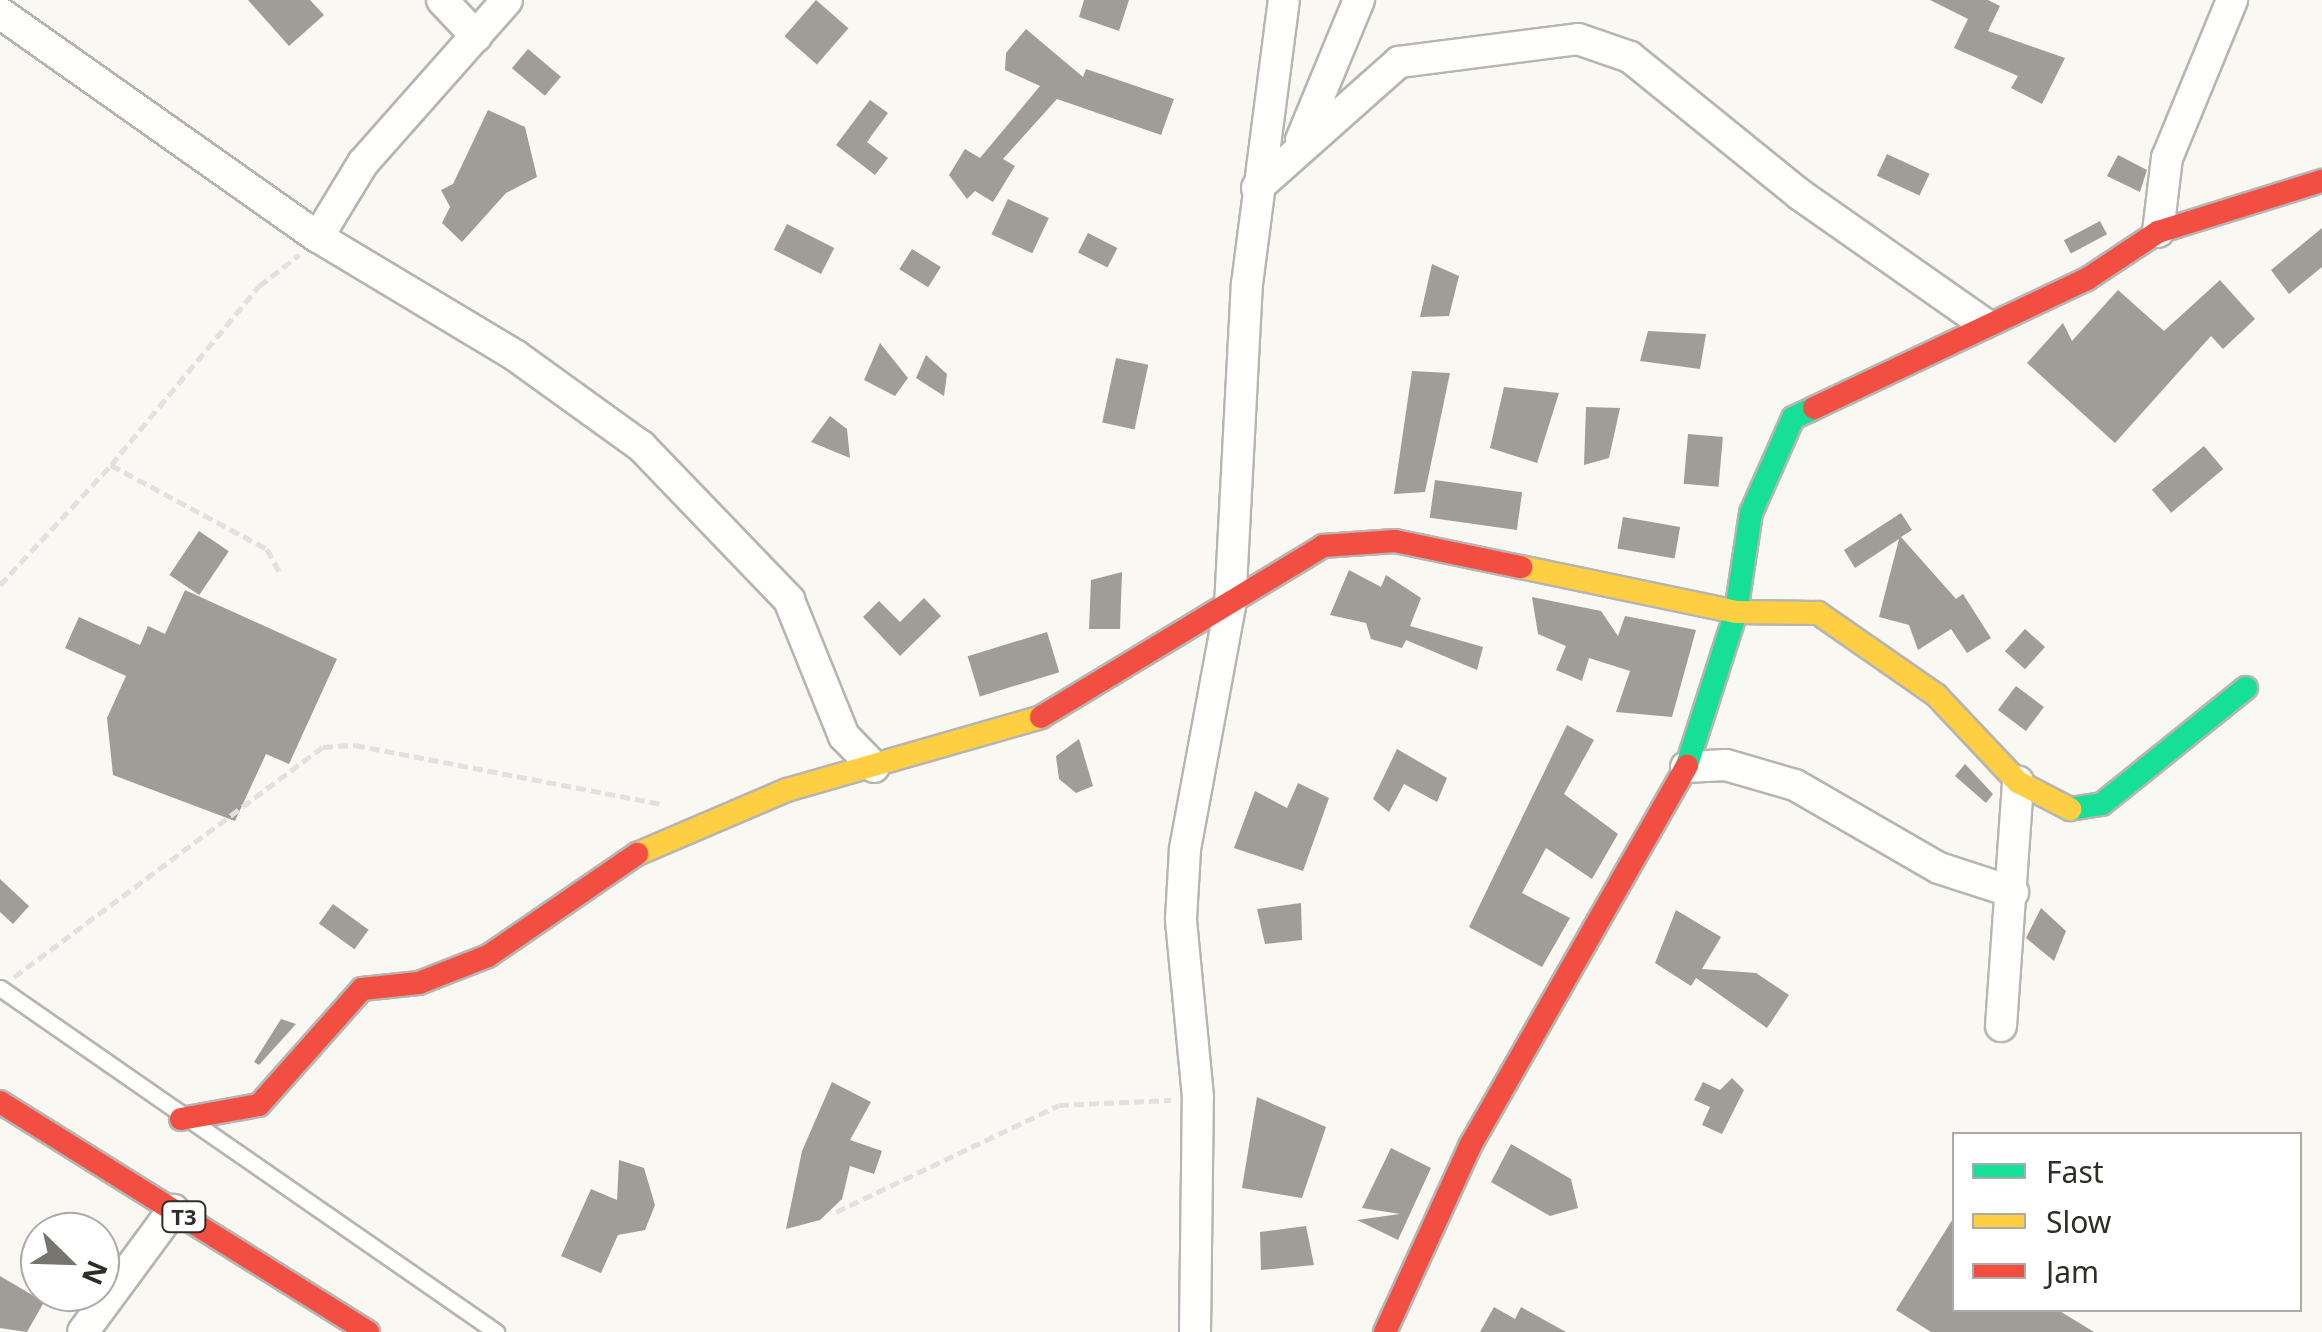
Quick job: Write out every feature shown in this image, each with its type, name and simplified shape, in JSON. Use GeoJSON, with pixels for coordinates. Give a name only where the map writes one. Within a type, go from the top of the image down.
{"type":"FeatureCollection","features":[{"type":"Feature","properties":{"kind":"main road"},"geometry":{"type":"LineString","coordinates":[[1386,1332],[1470,1146],[1686,767],[1736,612],[1751,513],[1793,418],[1982,322],[2086,279],[2158,232],[2322,180]]}},
{"type":"Feature","properties":{"kind":"main road"},"geometry":{"type":"LineString","coordinates":[[180,1119],[258,1105],[362,989],[452,973],[616,863],[787,790],[1019,730],[1230,606],[1322,546],[1360,539],[1736,612],[1792,608],[1835,622],[1950,707],[2018,782],[2054,804],[2088,810],[2246,688]]}},
{"type":"Feature","properties":{"kind":"main road","name":"T3"},"geometry":{"type":"LineString","coordinates":[[0,1102],[368,1332]]}},
{"type":"Feature","properties":{"kind":"street"},"geometry":{"type":"LineString","coordinates":[[442,0],[476,36]]}},
{"type":"Feature","properties":{"kind":"street"},"geometry":{"type":"LineString","coordinates":[[318,237],[363,164],[507,0]]}},
{"type":"Feature","properties":{"kind":"street"},"geometry":{"type":"LineString","coordinates":[[1194,1332],[1198,1097],[1181,919],[1184,849],[1230,606],[1256,188],[1284,0]]}},
{"type":"Feature","properties":{"kind":"street"},"geometry":{"type":"LineString","coordinates":[[1298,148],[1358,0]]}},
{"type":"Feature","properties":{"kind":"street"},"geometry":{"type":"LineString","coordinates":[[2158,232],[2167,158],[2232,0]]}},
{"type":"Feature","properties":{"kind":"street"},"geometry":{"type":"LineString","coordinates":[[0,13],[318,237],[516,356],[689,488],[789,600],[844,736],[874,767]]}},
{"type":"Feature","properties":{"kind":"street"},"geometry":{"type":"LineString","coordinates":[[1256,188],[1399,62],[1578,39],[1630,57],[1800,194],[1982,322]]}},
{"type":"Feature","properties":{"kind":"street"},"geometry":{"type":"LineString","coordinates":[[1686,767],[1726,765],[1795,785],[1938,868],[2013,892]]}},
{"type":"Feature","properties":{"kind":"street"},"geometry":{"type":"LineString","coordinates":[[2001,1026],[2018,782]]}},
{"type":"Feature","properties":{"kind":"street"},"geometry":{"type":"LineString","coordinates":[[84,1332],[173,1210]]}},
{"type":"Feature","properties":{"kind":"lane"},"geometry":{"type":"LineString","coordinates":[[0,988],[180,1119],[496,1332]]}},
{"type":"Feature","properties":{"kind":"path"},"geometry":{"type":"LineString","coordinates":[[0,585],[111,464],[260,286],[318,237]]}},
{"type":"Feature","properties":{"kind":"path"},"geometry":{"type":"LineString","coordinates":[[111,464],[268,549],[281,575]]}},
{"type":"Feature","properties":{"kind":"path"},"geometry":{"type":"LineString","coordinates":[[0,988],[324,747],[355,745],[672,806]]}},
{"type":"Feature","properties":{"kind":"path"},"geometry":{"type":"LineString","coordinates":[[836,1212],[1059,1105],[1198,1097]]}},
{"type":"Feature","properties":{"kind":"building"},"geometry":{"type":"Polygon","coordinates":[[[248,0],[310,0],[324,15],[289,46],[248,0]]]}},
{"type":"Feature","properties":{"kind":"building"},"geometry":{"type":"Polygon","coordinates":[[[816,0],[848,28],[817,64],[785,36],[816,0]]]}},
{"type":"Feature","properties":{"kind":"building"},"geometry":{"type":"Polygon","coordinates":[[[1084,0],[1129,0],[1119,31],[1079,17],[1084,0]]]}},
{"type":"Feature","properties":{"kind":"building"},"geometry":{"type":"Polygon","coordinates":[[[1930,0],[1988,0],[2000,6],[1988,31],[2065,58],[2042,104],[2011,88],[2018,76],[1954,48],[1968,19],[1930,0]]]}},
{"type":"Feature","properties":{"kind":"building"},"geometry":{"type":"Polygon","coordinates":[[[1026,29],[1083,77],[1086,69],[1174,99],[1161,135],[1057,99],[1003,159],[1015,166],[993,202],[975,191],[967,199],[949,175],[965,149],[980,158],[1040,86],[1005,70],[1006,53],[1026,29]]]}},
{"type":"Feature","properties":{"kind":"building"},"geometry":{"type":"Polygon","coordinates":[[[528,49],[561,77],[545,96],[512,68],[528,49]]]}},
{"type":"Feature","properties":{"kind":"building"},"geometry":{"type":"Polygon","coordinates":[[[870,100],[888,113],[867,142],[888,158],[875,175],[836,145],[870,100]]]}},
{"type":"Feature","properties":{"kind":"building"},"geometry":{"type":"Polygon","coordinates":[[[488,110],[525,127],[537,177],[506,193],[462,242],[442,223],[450,207],[441,190],[453,184],[488,110]]]}},
{"type":"Feature","properties":{"kind":"building"},"geometry":{"type":"Polygon","coordinates":[[[1887,154],[1930,174],[1919,196],[1877,176],[1887,154]]]}},
{"type":"Feature","properties":{"kind":"building"},"geometry":{"type":"Polygon","coordinates":[[[2118,155],[2147,170],[2140,192],[2107,176],[2118,155]]]}},
{"type":"Feature","properties":{"kind":"building"},"geometry":{"type":"Polygon","coordinates":[[[1008,199],[1049,218],[1032,253],[992,234],[1008,199]]]}},
{"type":"Feature","properties":{"kind":"building"},"geometry":{"type":"Polygon","coordinates":[[[2100,221],[2107,234],[2071,253],[2064,240],[2100,221]]]}},
{"type":"Feature","properties":{"kind":"building"},"geometry":{"type":"Polygon","coordinates":[[[787,224],[834,248],[821,274],[774,250],[787,224]]]}},
{"type":"Feature","properties":{"kind":"building"},"geometry":{"type":"Polygon","coordinates":[[[2322,228],[2322,267],[2289,294],[2271,270],[2322,228]]]}},
{"type":"Feature","properties":{"kind":"building"},"geometry":{"type":"Polygon","coordinates":[[[1088,233],[1117,248],[1107,268],[1078,253],[1088,233]]]}},
{"type":"Feature","properties":{"kind":"building"},"geometry":{"type":"Polygon","coordinates":[[[912,249],[941,267],[928,287],[899,269],[912,249]]]}},
{"type":"Feature","properties":{"kind":"building"},"geometry":{"type":"Polygon","coordinates":[[[1432,264],[1459,276],[1449,316],[1420,317],[1432,264]]]}},
{"type":"Feature","properties":{"kind":"building"},"geometry":{"type":"Polygon","coordinates":[[[2220,280],[2255,319],[2223,349],[2211,336],[2115,443],[2027,363],[2063,323],[2072,341],[2118,290],[2164,331],[2220,280]]]}},
{"type":"Feature","properties":{"kind":"building"},"geometry":{"type":"Polygon","coordinates":[[[1648,331],[1706,334],[1700,369],[1640,361],[1648,331]]]}},
{"type":"Feature","properties":{"kind":"building"},"geometry":{"type":"Polygon","coordinates":[[[880,343],[908,378],[895,396],[864,380],[880,343]]]}},
{"type":"Feature","properties":{"kind":"building"},"geometry":{"type":"Polygon","coordinates":[[[926,355],[947,374],[944,396],[916,378],[926,355]]]}},
{"type":"Feature","properties":{"kind":"building"},"geometry":{"type":"Polygon","coordinates":[[[1116,358],[1148,365],[1135,429],[1102,423],[1116,358]]]}},
{"type":"Feature","properties":{"kind":"building"},"geometry":{"type":"Polygon","coordinates":[[[1412,371],[1450,373],[1425,492],[1394,494],[1412,371]]]}},
{"type":"Feature","properties":{"kind":"building"},"geometry":{"type":"Polygon","coordinates":[[[1504,387],[1559,393],[1537,463],[1490,448],[1504,387]]]}},
{"type":"Feature","properties":{"kind":"building"},"geometry":{"type":"Polygon","coordinates":[[[1586,407],[1620,408],[1609,458],[1584,465],[1586,407]]]}},
{"type":"Feature","properties":{"kind":"building"},"geometry":{"type":"Polygon","coordinates":[[[830,416],[847,429],[850,458],[811,442],[830,416]]]}},
{"type":"Feature","properties":{"kind":"building"},"geometry":{"type":"Polygon","coordinates":[[[1688,434],[1723,437],[1719,487],[1684,484],[1688,434]]]}},
{"type":"Feature","properties":{"kind":"building"},"geometry":{"type":"Polygon","coordinates":[[[2204,446],[2223,469],[2171,513],[2152,490],[2204,446]]]}},
{"type":"Feature","properties":{"kind":"building"},"geometry":{"type":"Polygon","coordinates":[[[1435,480],[1522,492],[1517,530],[1430,518],[1435,480]]]}},
{"type":"Feature","properties":{"kind":"building"},"geometry":{"type":"Polygon","coordinates":[[[1901,513],[1912,530],[1901,537],[1956,599],[1963,594],[1991,638],[1967,653],[1951,629],[1918,650],[1909,625],[1879,617],[1899,539],[1855,568],[1844,550],[1901,513]]]}},
{"type":"Feature","properties":{"kind":"building"},"geometry":{"type":"Polygon","coordinates":[[[1623,517],[1680,527],[1675,559],[1617,549],[1623,517]]]}},
{"type":"Feature","properties":{"kind":"building"},"geometry":{"type":"Polygon","coordinates":[[[199,531],[229,551],[199,595],[169,575],[199,531]]]}},
{"type":"Feature","properties":{"kind":"building"},"geometry":{"type":"Polygon","coordinates":[[[1349,570],[1381,587],[1386,575],[1421,598],[1410,626],[1483,647],[1477,670],[1406,640],[1402,648],[1371,639],[1366,623],[1330,615],[1349,570]]]}},
{"type":"Feature","properties":{"kind":"building"},"geometry":{"type":"Polygon","coordinates":[[[1122,572],[1120,629],[1089,629],[1091,580],[1122,572]]]}},
{"type":"Feature","properties":{"kind":"building"},"geometry":{"type":"Polygon","coordinates":[[[185,590],[337,659],[289,764],[266,754],[235,821],[113,775],[107,718],[126,676],[65,648],[79,617],[140,645],[148,626],[165,634],[185,590]]]}},
{"type":"Feature","properties":{"kind":"building"},"geometry":{"type":"Polygon","coordinates":[[[1532,597],[1601,611],[1618,636],[1625,616],[1696,630],[1672,717],[1616,712],[1630,671],[1589,658],[1582,681],[1556,670],[1566,646],[1538,634],[1532,597]]]}},
{"type":"Feature","properties":{"kind":"building"},"geometry":{"type":"Polygon","coordinates":[[[924,598],[941,616],[900,656],[863,617],[879,601],[900,622],[924,598]]]}},
{"type":"Feature","properties":{"kind":"building"},"geometry":{"type":"Polygon","coordinates":[[[2025,629],[2045,647],[2025,669],[2005,651],[2025,629]]]}},
{"type":"Feature","properties":{"kind":"building"},"geometry":{"type":"Polygon","coordinates":[[[1047,632],[1059,672],[980,696],[968,656],[1047,632]]]}},
{"type":"Feature","properties":{"kind":"building"},"geometry":{"type":"Polygon","coordinates":[[[2016,686],[2044,707],[2026,731],[1998,710],[2016,686]]]}},
{"type":"Feature","properties":{"kind":"building"},"geometry":{"type":"Polygon","coordinates":[[[1567,725],[1594,740],[1564,794],[1618,834],[1592,879],[1546,848],[1522,893],[1570,918],[1542,967],[1469,927],[1567,725]]]}},
{"type":"Feature","properties":{"kind":"building"},"geometry":{"type":"Polygon","coordinates":[[[1079,739],[1093,786],[1076,793],[1059,779],[1056,756],[1079,739]]]}},
{"type":"Feature","properties":{"kind":"building"},"geometry":{"type":"Polygon","coordinates":[[[1397,749],[1447,778],[1437,802],[1404,784],[1389,812],[1373,799],[1397,749]]]}},
{"type":"Feature","properties":{"kind":"building"},"geometry":{"type":"Polygon","coordinates":[[[1965,764],[1993,794],[1986,803],[1955,776],[1965,764]]]}},
{"type":"Feature","properties":{"kind":"building"},"geometry":{"type":"Polygon","coordinates":[[[1298,783],[1329,798],[1303,871],[1234,848],[1255,791],[1287,808],[1298,783]]]}},
{"type":"Feature","properties":{"kind":"building"},"geometry":{"type":"Polygon","coordinates":[[[0,879],[29,906],[13,924],[0,912],[0,879]]]}},
{"type":"Feature","properties":{"kind":"building"},"geometry":{"type":"Polygon","coordinates":[[[1301,903],[1302,940],[1265,944],[1257,909],[1301,903]]]}},
{"type":"Feature","properties":{"kind":"building"},"geometry":{"type":"Polygon","coordinates":[[[333,904],[369,930],[354,949],[319,923],[333,904]]]}},
{"type":"Feature","properties":{"kind":"building"},"geometry":{"type":"Polygon","coordinates":[[[2041,908],[2066,931],[2054,961],[2026,938],[2041,908]]]}},
{"type":"Feature","properties":{"kind":"building"},"geometry":{"type":"Polygon","coordinates":[[[1676,910],[1721,937],[1702,969],[1756,973],[1789,995],[1767,1028],[1696,978],[1691,986],[1655,963],[1676,910]]]}},
{"type":"Feature","properties":{"kind":"building"},"geometry":{"type":"Polygon","coordinates":[[[281,1019],[296,1024],[259,1065],[254,1062],[281,1019]]]}},
{"type":"Feature","properties":{"kind":"building"},"geometry":{"type":"Polygon","coordinates":[[[1732,1078],[1744,1090],[1722,1134],[1702,1125],[1710,1107],[1694,1100],[1703,1082],[1720,1090],[1732,1078]]]}},
{"type":"Feature","properties":{"kind":"building"},"geometry":{"type":"Polygon","coordinates":[[[832,1082],[871,1102],[850,1140],[882,1151],[874,1174],[850,1166],[842,1199],[820,1220],[786,1229],[802,1151],[832,1082]]]}},
{"type":"Feature","properties":{"kind":"building"},"geometry":{"type":"Polygon","coordinates":[[[1257,1097],[1326,1127],[1302,1198],[1242,1188],[1257,1097]]]}},
{"type":"Feature","properties":{"kind":"building"},"geometry":{"type":"Polygon","coordinates":[[[1511,1144],[1571,1179],[1578,1208],[1550,1216],[1491,1182],[1511,1144]]]}},
{"type":"Feature","properties":{"kind":"building"},"geometry":{"type":"Polygon","coordinates":[[[1391,1148],[1431,1168],[1398,1240],[1357,1220],[1400,1214],[1362,1208],[1391,1148]]]}},
{"type":"Feature","properties":{"kind":"building"},"geometry":{"type":"Polygon","coordinates":[[[619,1160],[644,1168],[655,1205],[645,1230],[618,1235],[601,1273],[561,1256],[591,1189],[617,1200],[619,1160]]]}},
{"type":"Feature","properties":{"kind":"building"},"geometry":{"type":"Polygon","coordinates":[[[1952,1220],[1952,1312],[2061,1312],[2094,1332],[1931,1332],[1896,1310],[1952,1220]]]}},
{"type":"Feature","properties":{"kind":"building"},"geometry":{"type":"Polygon","coordinates":[[[1306,1226],[1314,1265],[1261,1270],[1260,1232],[1306,1226]]]}},
{"type":"Feature","properties":{"kind":"building"},"geometry":{"type":"Polygon","coordinates":[[[0,1276],[20,1288],[20,1312],[38,1312],[27,1332],[0,1328],[0,1276]]]}},
{"type":"Feature","properties":{"kind":"building"},"geometry":{"type":"Polygon","coordinates":[[[1494,1307],[1515,1319],[1521,1307],[1566,1332],[1480,1332],[1494,1307]]]}},
{"type":"Feature","properties":{"kind":"traffic: fast"},"geometry":{"type":"LineString","coordinates":[[1687,765],[1736,612],[1751,513],[1793,418],[1814,408]]}},
{"type":"Feature","properties":{"kind":"traffic: fast"},"geometry":{"type":"LineString","coordinates":[[2070,809],[2102,804],[2246,688]]}},
{"type":"Feature","properties":{"kind":"traffic: slow"},"geometry":{"type":"LineString","coordinates":[[1521,567],[1736,612],[1818,613],[1936,695],[2018,782],[2070,809]]}},
{"type":"Feature","properties":{"kind":"traffic: slow"},"geometry":{"type":"LineString","coordinates":[[637,854],[787,790],[1041,717]]}},
{"type":"Feature","properties":{"kind":"traffic: jam"},"geometry":{"type":"LineString","coordinates":[[1814,408],[2087,279],[2158,232],[2322,181]]}},
{"type":"Feature","properties":{"kind":"traffic: jam"},"geometry":{"type":"LineString","coordinates":[[1041,717],[1323,546],[1395,541],[1521,567]]}},
{"type":"Feature","properties":{"kind":"traffic: jam"},"geometry":{"type":"LineString","coordinates":[[1385,1332],[1470,1146],[1687,765]]}},
{"type":"Feature","properties":{"kind":"traffic: jam"},"geometry":{"type":"LineString","coordinates":[[181,1119],[259,1105],[362,989],[419,983],[488,956],[637,854]]}},
{"type":"Feature","properties":{"kind":"traffic: jam"},"geometry":{"type":"LineString","coordinates":[[0,1102],[368,1332]]}}]}
